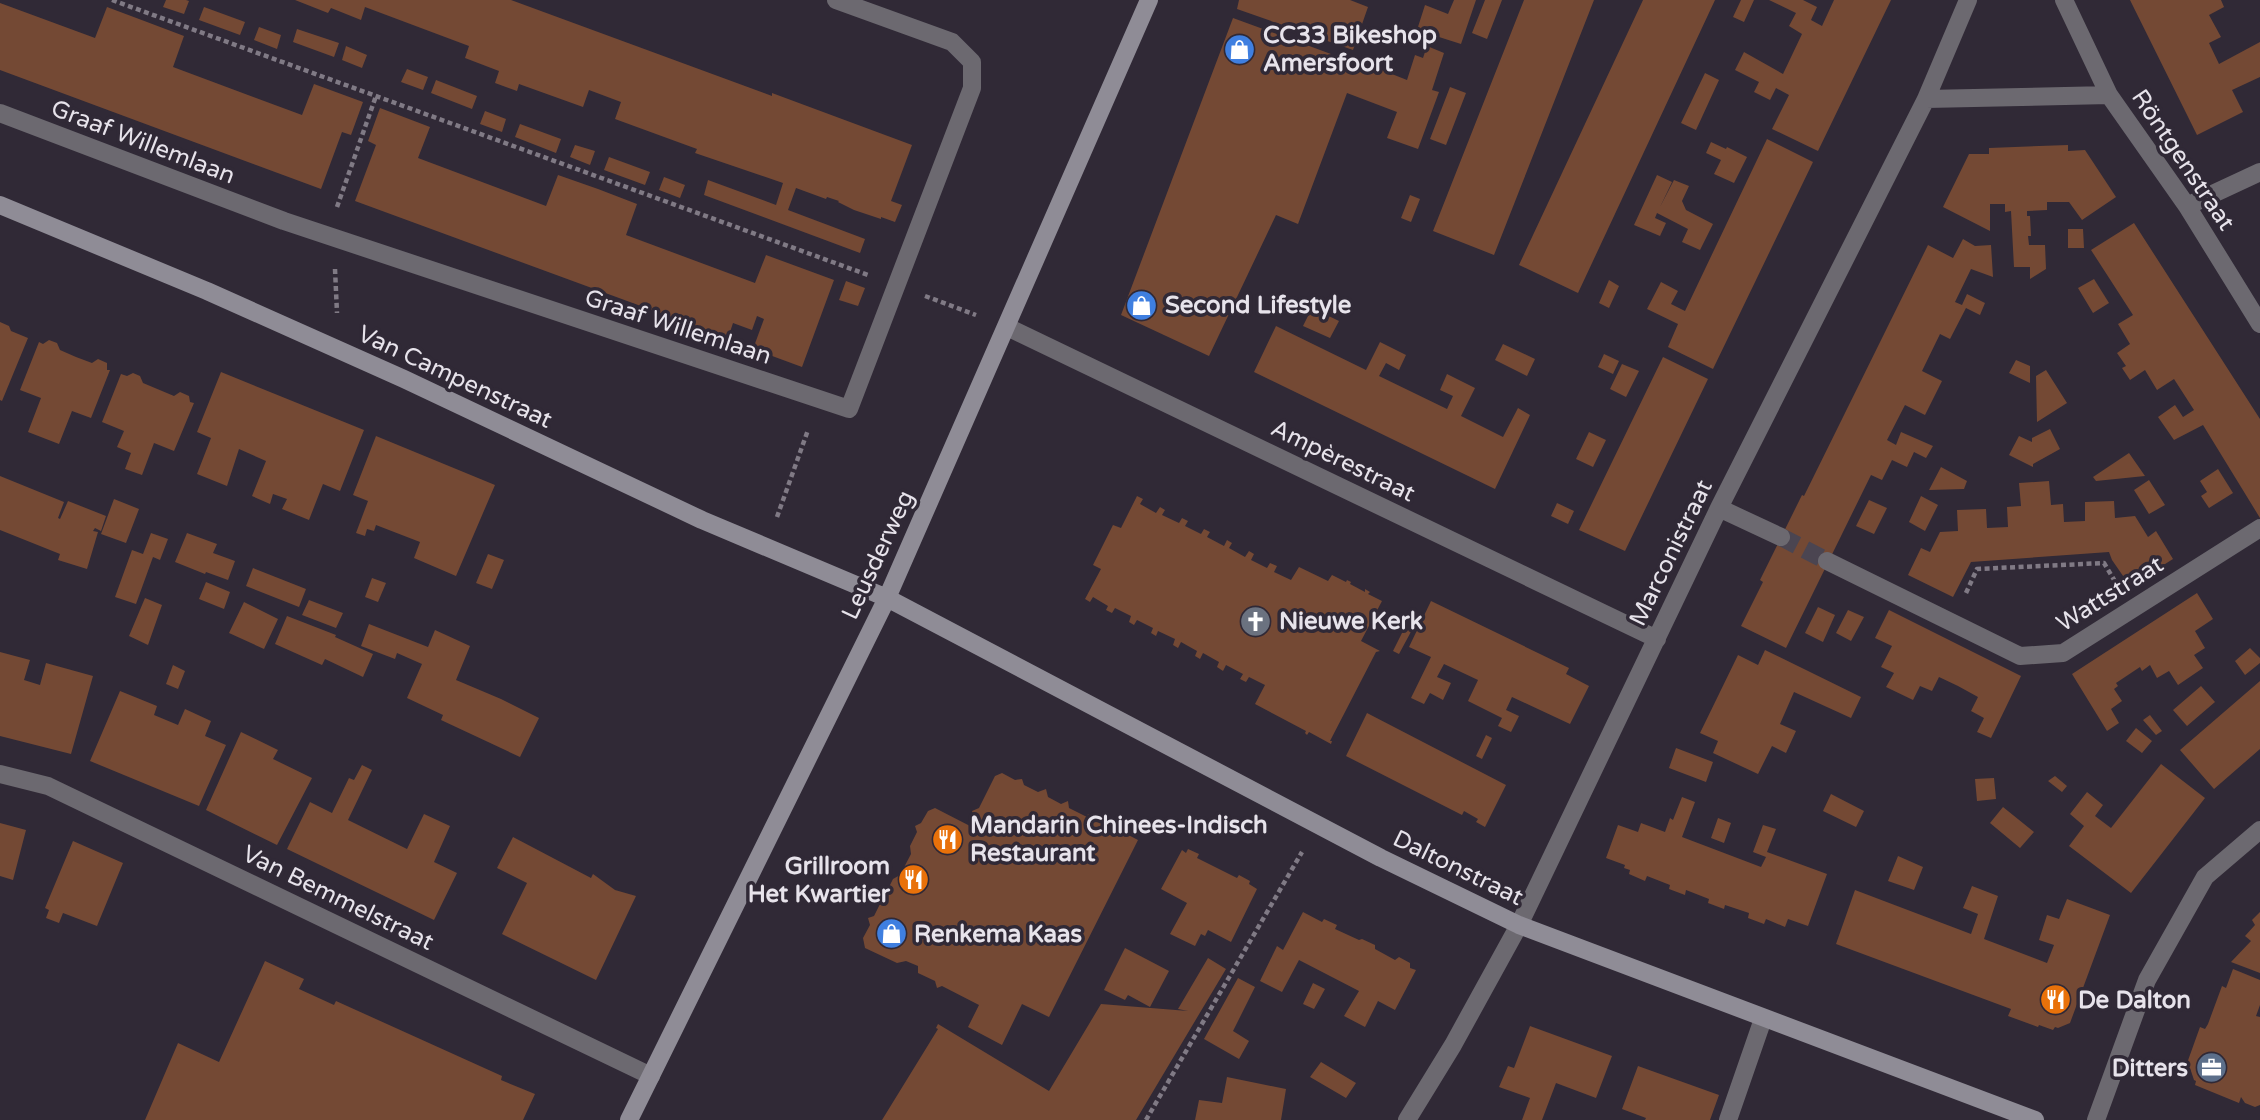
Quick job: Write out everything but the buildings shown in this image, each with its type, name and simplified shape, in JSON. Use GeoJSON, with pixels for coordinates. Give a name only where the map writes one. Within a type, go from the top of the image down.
{"type":"FeatureCollection","features":[{"type":"Feature","properties":{"kind":"street","name":"Graaf Willemlaan"},"geometry":{"type":"LineString","coordinates":[[0,113],[327,236],[849,409],[972,88],[972,62],[952,42],[836,0]]}},
{"type":"Feature","properties":{"kind":"street","name":"Leusderweg"},"geometry":{"type":"LineString","coordinates":[[629,1120],[887,598],[1149,0]]}},
{"type":"Feature","properties":{"kind":"street","name":"Marconistraat"},"geometry":{"type":"LineString","coordinates":[[1407,1120],[1520,925],[1719,508],[1926,99],[1968,0]]}},
{"type":"Feature","properties":{"kind":"street","name":"Röntgenstraat"},"geometry":{"type":"LineString","coordinates":[[2064,0],[2109,95],[2187,206],[2260,324]]}},
{"type":"Feature","properties":{"kind":"street","name":"Röntgenstraat"},"geometry":{"type":"LineString","coordinates":[[1926,99],[2109,95]]}},
{"type":"Feature","properties":{"kind":"street"},"geometry":{"type":"LineString","coordinates":[[2187,206],[2260,172]]}},
{"type":"Feature","properties":{"kind":"street","name":"Van Campenstraat"},"geometry":{"type":"LineString","coordinates":[[0,205],[207,291],[702,520],[887,598]]}},
{"type":"Feature","properties":{"kind":"street","name":"Ampèrestraat"},"geometry":{"type":"LineString","coordinates":[[1007,327],[1657,639]]}},
{"type":"Feature","properties":{"kind":"street"},"geometry":{"type":"LineString","coordinates":[[1719,508],[1781,537]]}},
{"type":"Feature","properties":{"kind":"street","name":"Wattstraat"},"geometry":{"type":"LineString","coordinates":[[1827,561],[2020,656],[2063,653],[2260,528]]}},
{"type":"Feature","properties":{"kind":"street","name":"Daltonstraat"},"geometry":{"type":"LineString","coordinates":[[887,598],[1318,824],[1520,925],[2035,1120]]}},
{"type":"Feature","properties":{"kind":"street","name":"Van Bemmelstraat"},"geometry":{"type":"LineString","coordinates":[[0,774],[48,786],[651,1076]]}},
{"type":"Feature","properties":{"kind":"street"},"geometry":{"type":"LineString","coordinates":[[2096,1120],[2147,980],[2205,877],[2260,830]]}},
{"type":"Feature","properties":{"kind":"street"},"geometry":{"type":"LineString","coordinates":[[1728,1120],[1763,1018]]}},
{"type":"Feature","properties":{"kind":"path"},"geometry":{"type":"LineString","coordinates":[[112,0],[1007,327]]}},
{"type":"Feature","properties":{"kind":"path"},"geometry":{"type":"LineString","coordinates":[[339,350],[335,269],[327,236],[376,96]]}},
{"type":"Feature","properties":{"kind":"path"},"geometry":{"type":"LineString","coordinates":[[766,547],[820,400]]}},
{"type":"Feature","properties":{"kind":"path"},"geometry":{"type":"LineString","coordinates":[[1953,623],[1977,569],[2104,563],[2133,609]]}},
{"type":"Feature","properties":{"kind":"path"},"geometry":{"type":"LineString","coordinates":[[1146,1120],[1318,824]]}},
{"type":"Feature","properties":{"kind":"tunnel"},"geometry":{"type":"LineString","coordinates":[[1781,537],[1827,561]]}},
{"type":"Feature","properties":{"kind":"place","name":"CC33 Bikeshop Amersfoort"},"geometry":{"type":"Point","coordinates":[1240,49]}},
{"type":"Feature","properties":{"kind":"place","name":"Second Lifestyle"},"geometry":{"type":"Point","coordinates":[1142,305]}},
{"type":"Feature","properties":{"kind":"place","name":"Nieuwe Kerk"},"geometry":{"type":"Point","coordinates":[1256,621]}},
{"type":"Feature","properties":{"kind":"place","name":"Mandarin Chinees-Indisch Restaurant"},"geometry":{"type":"Point","coordinates":[947,839]}},
{"type":"Feature","properties":{"kind":"place","name":"Grillroom Het Kwartier"},"geometry":{"type":"Point","coordinates":[913,880]}},
{"type":"Feature","properties":{"kind":"place","name":"Renkema Kaas"},"geometry":{"type":"Point","coordinates":[891,934]}},
{"type":"Feature","properties":{"kind":"place","name":"De Dalton"},"geometry":{"type":"Point","coordinates":[2055,1000]}},
{"type":"Feature","properties":{"kind":"place","name":"Ditters"},"geometry":{"type":"Point","coordinates":[2211,1068]}}]}
